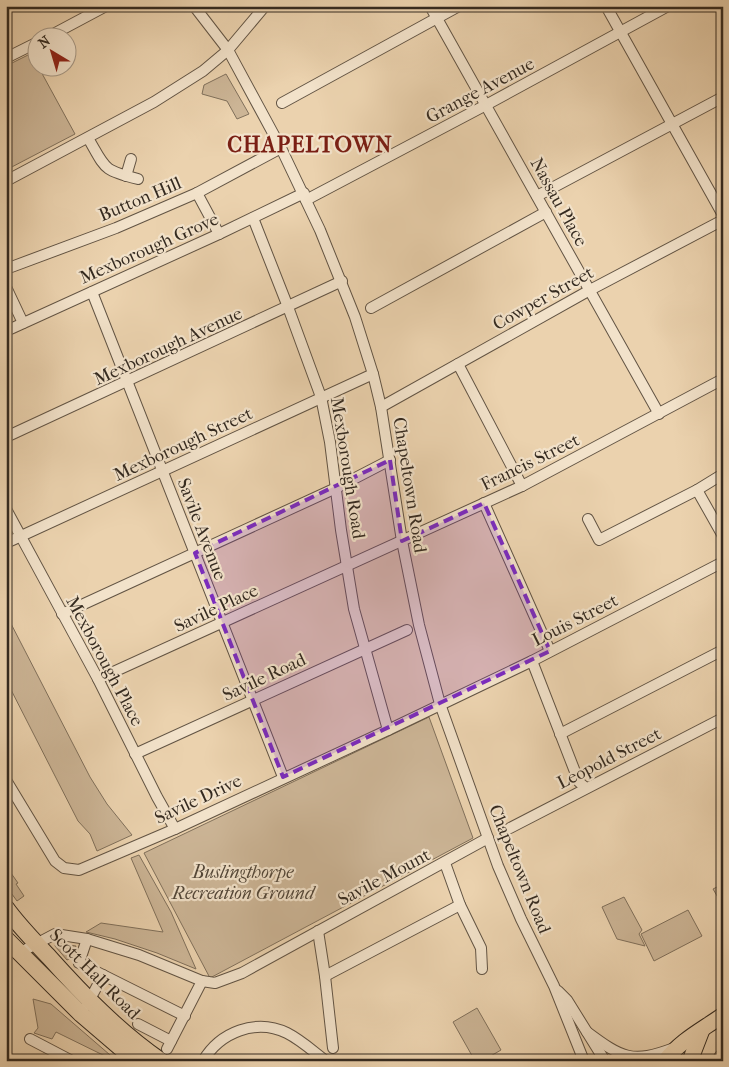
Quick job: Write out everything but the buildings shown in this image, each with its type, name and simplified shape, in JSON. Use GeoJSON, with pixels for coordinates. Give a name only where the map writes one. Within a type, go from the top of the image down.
{"type":"FeatureCollection","features":[{"type":"Feature","properties":{"kind":"highway","name":"Scott Hall Road"},"geometry":{"type":"LineString","coordinates":[[8,912],[37,944],[85,1007],[136,1061]]}},
{"type":"Feature","properties":{"kind":"highway","name":"Scott Hall Road"},"geometry":{"type":"LineString","coordinates":[[6,939],[85,1007],[122,1031],[167,1050]]}},
{"type":"Feature","properties":{"kind":"main road"},"geometry":{"type":"LineString","coordinates":[[665,1061],[684,1040],[723,1015]]}},
{"type":"Feature","properties":{"kind":"main road"},"geometry":{"type":"LineString","coordinates":[[690,1061],[702,1030]]}},
{"type":"Feature","properties":{"kind":"street"},"geometry":{"type":"LineString","coordinates":[[65,28],[106,6]]}},
{"type":"Feature","properties":{"kind":"street","name":"Chapeltown Road"},"geometry":{"type":"LineString","coordinates":[[194,6],[228,50],[281,148],[305,196],[355,317],[381,406],[402,541],[412,628],[488,838],[519,914],[554,986],[584,1061]]}},
{"type":"Feature","properties":{"kind":"street"},"geometry":{"type":"LineString","coordinates":[[6,181],[154,102],[197,75],[228,50],[265,6]]}},
{"type":"Feature","properties":{"kind":"street","name":"Nassau Place"},"geometry":{"type":"LineString","coordinates":[[430,6],[659,414]]}},
{"type":"Feature","properties":{"kind":"street"},"geometry":{"type":"LineString","coordinates":[[282,103],[459,6]]}},
{"type":"Feature","properties":{"kind":"street"},"geometry":{"type":"LineString","coordinates":[[606,6],[723,215]]}},
{"type":"Feature","properties":{"kind":"street","name":"Grange Avenue"},"geometry":{"type":"LineString","coordinates":[[305,196],[486,105],[668,6]]}},
{"type":"Feature","properties":{"kind":"street"},"geometry":{"type":"LineString","coordinates":[[6,58],[28,47]]}},
{"type":"Feature","properties":{"kind":"street"},"geometry":{"type":"LineString","coordinates":[[537,196],[723,97]]}},
{"type":"Feature","properties":{"kind":"street"},"geometry":{"type":"LineString","coordinates":[[88,138],[104,168],[113,173],[138,179]]}},
{"type":"Feature","properties":{"kind":"street","name":"Button Hill"},"geometry":{"type":"LineString","coordinates":[[6,269],[116,228],[197,193],[281,148]]}},
{"type":"Feature","properties":{"kind":"street"},"geometry":{"type":"LineString","coordinates":[[126,176],[132,159]]}},
{"type":"Feature","properties":{"kind":"street"},"geometry":{"type":"LineString","coordinates":[[197,193],[219,234]]}},
{"type":"Feature","properties":{"kind":"street","name":"Mexborough Grove"},"geometry":{"type":"LineString","coordinates":[[6,331],[305,196]]}},
{"type":"Feature","properties":{"kind":"street"},"geometry":{"type":"LineString","coordinates":[[371,308],[546,212]]}},
{"type":"Feature","properties":{"kind":"street","name":"Mexborough Road"},"geometry":{"type":"LineString","coordinates":[[253,218],[321,397],[354,609],[388,730]]}},
{"type":"Feature","properties":{"kind":"street","name":"Cowper Street"},"geometry":{"type":"LineString","coordinates":[[381,406],[590,290],[723,220]]}},
{"type":"Feature","properties":{"kind":"street","name":"Mexborough Avenue"},"geometry":{"type":"LineString","coordinates":[[6,437],[342,282]]}},
{"type":"Feature","properties":{"kind":"street"},"geometry":{"type":"LineString","coordinates":[[6,287],[23,323]]}},
{"type":"Feature","properties":{"kind":"street","name":"Savile Avenue"},"geometry":{"type":"LineString","coordinates":[[92,292],[283,778]]}},
{"type":"Feature","properties":{"kind":"street"},"geometry":{"type":"LineString","coordinates":[[458,364],[522,486]]}},
{"type":"Feature","properties":{"kind":"street","name":"Mexborough Street"},"geometry":{"type":"LineString","coordinates":[[6,543],[373,374]]}},
{"type":"Feature","properties":{"kind":"street","name":"Francis Street"},"geometry":{"type":"LineString","coordinates":[[346,565],[522,486],[723,379]]}},
{"type":"Feature","properties":{"kind":"street"},"geometry":{"type":"LineString","coordinates":[[62,614],[196,554],[336,488],[390,460]]}},
{"type":"Feature","properties":{"kind":"street"},"geometry":{"type":"LineString","coordinates":[[588,519],[599,540],[697,490],[723,474]]}},
{"type":"Feature","properties":{"kind":"street"},"geometry":{"type":"LineString","coordinates":[[697,490],[723,536]]}},
{"type":"Feature","properties":{"kind":"street"},"geometry":{"type":"LineString","coordinates":[[484,503],[550,651]]}},
{"type":"Feature","properties":{"kind":"street","name":"Mexborough Place"},"geometry":{"type":"LineString","coordinates":[[6,508],[98,679],[175,829]]}},
{"type":"Feature","properties":{"kind":"street","name":"Louis Street"},"geometry":{"type":"LineString","coordinates":[[440,704],[532,661],[723,562]]}},
{"type":"Feature","properties":{"kind":"street","name":"Savile Place"},"geometry":{"type":"LineString","coordinates":[[98,679],[222,624],[346,565]]}},
{"type":"Feature","properties":{"kind":"street","name":"Savile Road"},"geometry":{"type":"LineString","coordinates":[[136,754],[364,648],[412,628]]}},
{"type":"Feature","properties":{"kind":"street"},"geometry":{"type":"LineString","coordinates":[[560,734],[723,650]]}},
{"type":"Feature","properties":{"kind":"street"},"geometry":{"type":"LineString","coordinates":[[532,661],[579,782],[586,788]]}},
{"type":"Feature","properties":{"kind":"street","name":"Savile Drive"},"geometry":{"type":"LineString","coordinates":[[6,780],[52,858],[64,868],[79,870],[175,829],[440,704]]}},
{"type":"Feature","properties":{"kind":"street","name":"Leopold Street"},"geometry":{"type":"LineString","coordinates":[[510,828],[723,718]]}},
{"type":"Feature","properties":{"kind":"street","name":"Savile Mount"},"geometry":{"type":"LineString","coordinates":[[202,981],[215,983],[242,973],[488,838]]}},
{"type":"Feature","properties":{"kind":"street"},"geometry":{"type":"LineString","coordinates":[[445,863],[460,905],[481,948],[482,969]]}},
{"type":"Feature","properties":{"kind":"street"},"geometry":{"type":"LineString","coordinates":[[325,976],[460,905]]}},
{"type":"Feature","properties":{"kind":"street"},"geometry":{"type":"LineString","coordinates":[[318,932],[333,1048]]}},
{"type":"Feature","properties":{"kind":"street"},"geometry":{"type":"LineString","coordinates":[[20,953],[55,934],[87,939],[139,955],[202,981],[167,1050],[138,1024]]}},
{"type":"Feature","properties":{"kind":"street"},"geometry":{"type":"LineString","coordinates":[[87,939],[79,963],[184,1016]]}},
{"type":"Feature","properties":{"kind":"street"},"geometry":{"type":"LineString","coordinates":[[85,1007],[103,975]]}},
{"type":"Feature","properties":{"kind":"street","name":"Chapeltown Road"},"geometry":{"type":"LineString","coordinates":[[554,986],[567,1000],[605,1061]]}},
{"type":"Feature","properties":{"kind":"street"},"geometry":{"type":"LineString","coordinates":[[202,1061],[216,1043],[232,1032],[250,1027],[269,1027],[287,1033],[326,1061]]}},
{"type":"Feature","properties":{"kind":"street","name":"Chapeltown Road"},"geometry":{"type":"LineString","coordinates":[[586,1032],[620,1055],[635,1058],[649,1057],[675,1048]]}},
{"type":"Feature","properties":{"kind":"street"},"geometry":{"type":"LineString","coordinates":[[30,1039],[72,1061]]}},
{"type":"Feature","properties":{"kind":"highlighted area"},"geometry":{"type":"Polygon","coordinates":[[[390,460],[402,541],[484,503],[550,651],[283,777],[195,553],[390,460]]]}},
{"type":"Feature","properties":{"kind":"green space"},"geometry":{"type":"Polygon","coordinates":[[[28,55],[28,78],[44,78],[75,134],[6,170],[6,66],[28,55]]]}},
{"type":"Feature","properties":{"kind":"green space"},"geometry":{"type":"Polygon","coordinates":[[[226,74],[249,114],[237,119],[227,101],[202,94],[204,85],[226,74]]]}},
{"type":"Feature","properties":{"kind":"green space"},"geometry":{"type":"Polygon","coordinates":[[[6,614],[90,777],[107,804],[132,835],[97,851],[90,834],[78,821],[6,680],[6,614]]]}},
{"type":"Feature","properties":{"kind":"green space","name":"Buslingthorpe Recreation Ground"},"geometry":{"type":"Polygon","coordinates":[[[429,717],[473,838],[210,978],[144,853],[429,717]]]}},
{"type":"Feature","properties":{"kind":"green space"},"geometry":{"type":"Polygon","coordinates":[[[139,855],[171,912],[196,969],[157,953],[115,939],[86,932],[101,923],[163,932],[131,858],[139,855]]]}},
{"type":"Feature","properties":{"kind":"green space"},"geometry":{"type":"Polygon","coordinates":[[[6,866],[18,883],[16,884],[24,896],[17,901],[6,886],[6,866]]]}},
{"type":"Feature","properties":{"kind":"green space"},"geometry":{"type":"Polygon","coordinates":[[[723,884],[723,906],[713,889],[723,884]]]}},
{"type":"Feature","properties":{"kind":"green space"},"geometry":{"type":"Polygon","coordinates":[[[624,897],[642,930],[639,934],[645,946],[617,939],[602,907],[624,897]]]}},
{"type":"Feature","properties":{"kind":"green space"},"geometry":{"type":"Polygon","coordinates":[[[688,910],[702,936],[654,961],[641,934],[688,910]]]}},
{"type":"Feature","properties":{"kind":"green space"},"geometry":{"type":"Polygon","coordinates":[[[56,943],[76,946],[71,958],[67,960],[55,946],[56,943]]]}},
{"type":"Feature","properties":{"kind":"green space"},"geometry":{"type":"Polygon","coordinates":[[[33,999],[51,1004],[117,1061],[109,1061],[107,1057],[56,1032],[52,1039],[34,1033],[38,1028],[33,999]]]}},
{"type":"Feature","properties":{"kind":"green space"},"geometry":{"type":"Polygon","coordinates":[[[477,1008],[501,1050],[482,1061],[475,1061],[453,1022],[477,1008]]]}},
{"type":"Feature","properties":{"kind":"green space"},"geometry":{"type":"Polygon","coordinates":[[[723,1044],[723,1061],[711,1061],[715,1053],[723,1044]]]}},
{"type":"Feature","properties":{"kind":"district","name":"CHAPELTOWN"},"geometry":{"type":"Point","coordinates":[310,144]}}]}
